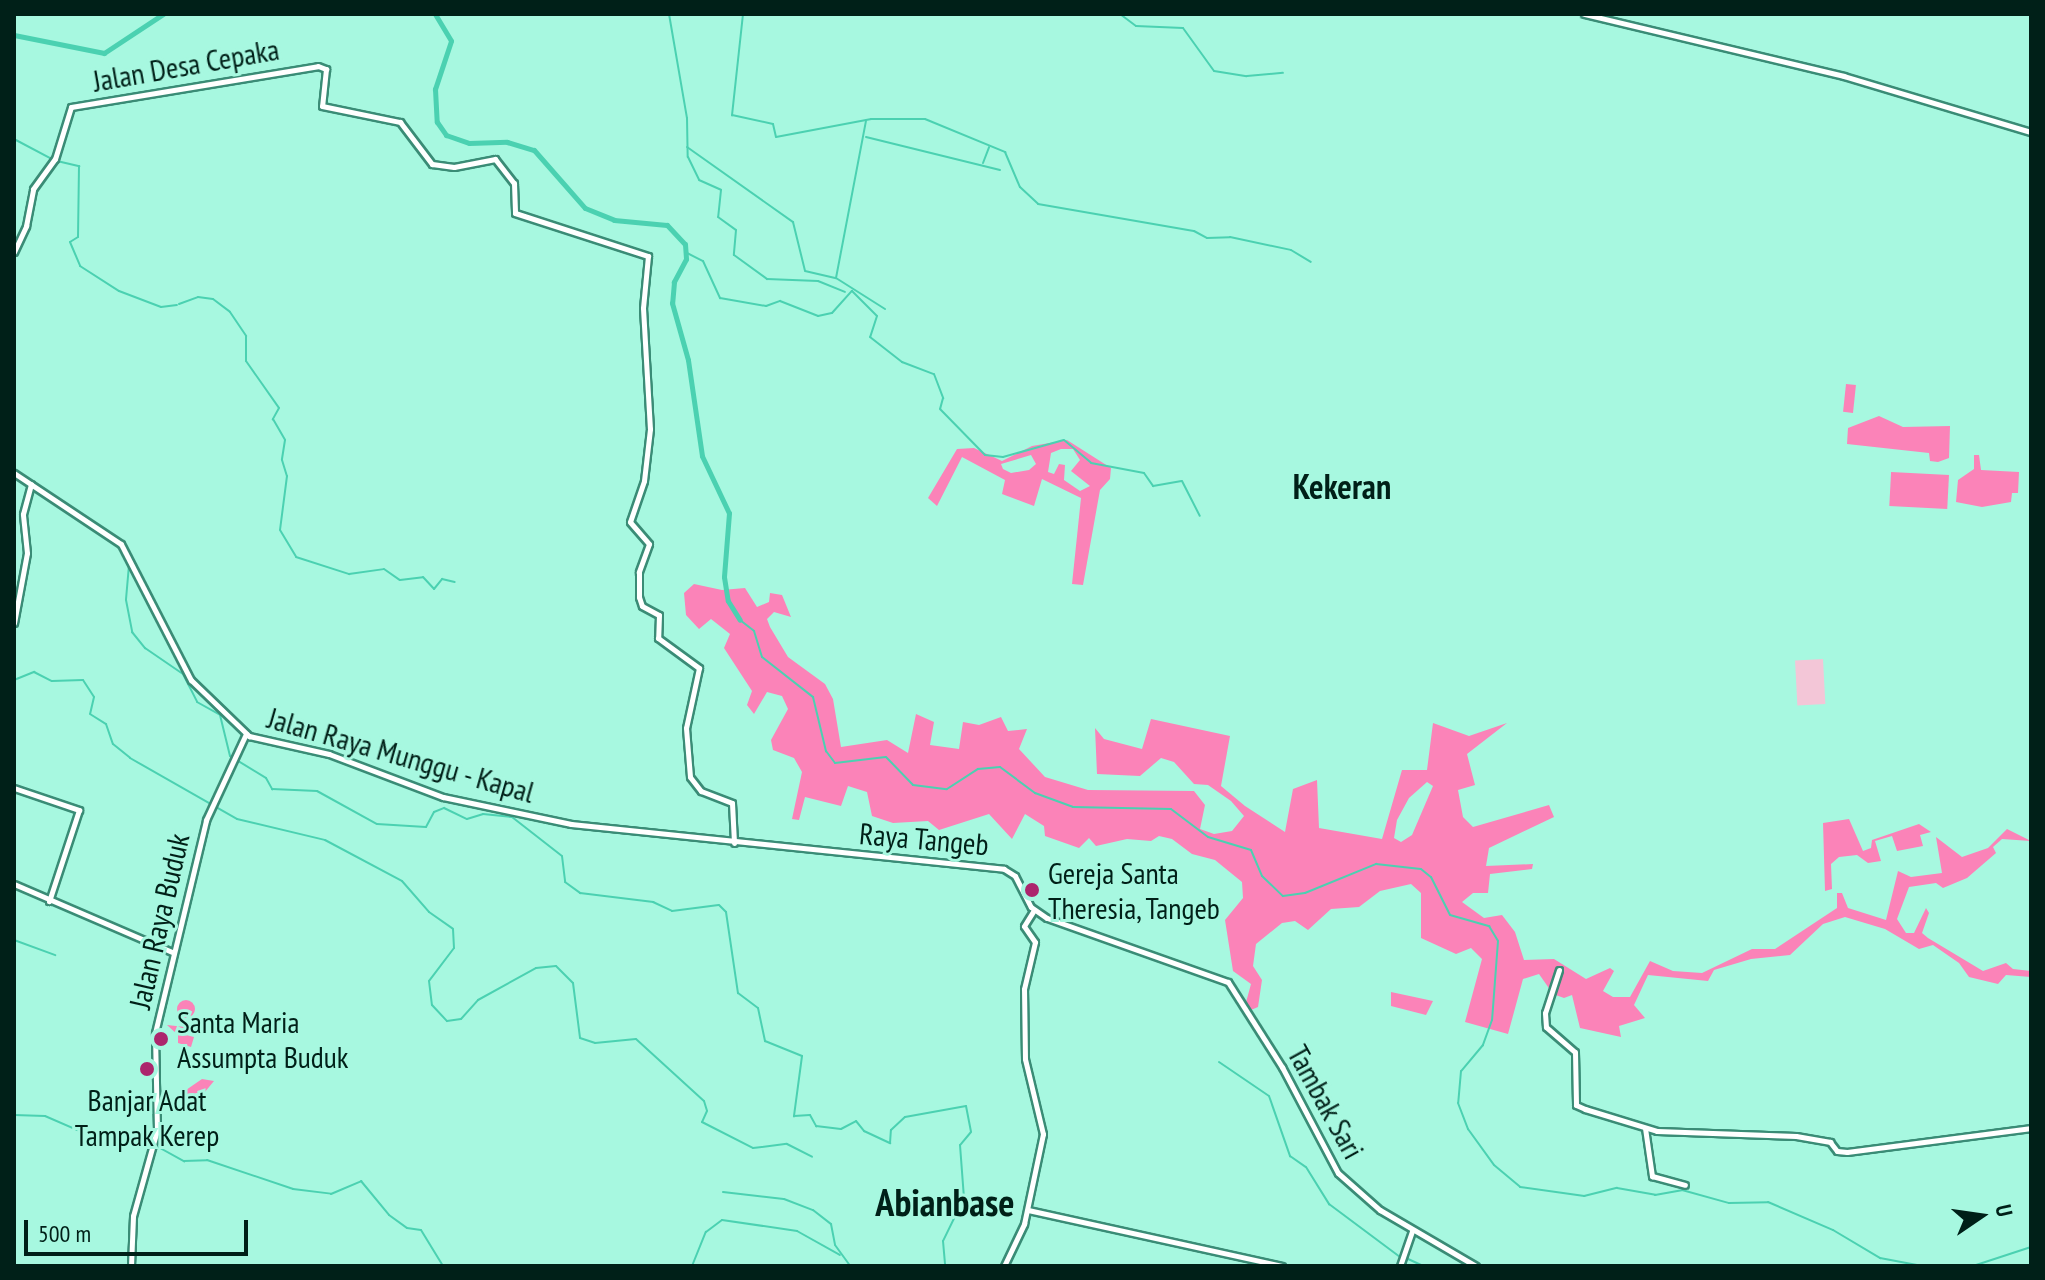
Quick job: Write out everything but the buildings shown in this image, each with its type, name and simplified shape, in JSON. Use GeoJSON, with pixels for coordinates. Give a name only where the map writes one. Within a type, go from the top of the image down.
{"type":"FeatureCollection","features":[{"type":"Feature","properties":{"kind":"street"},"geometry":{"type":"LineString","coordinates":[[1584,14],[1844,76],[2031,132]]}},
{"type":"Feature","properties":{"kind":"street","name":"Jalan Desa Cepaka"},"geometry":{"type":"LineString","coordinates":[[14,252],[26,226],[33,189],[54,161],[71,107],[258,73],[325,68],[322,106],[399,121],[432,164],[454,167],[495,159],[514,183],[515,213],[650,259],[643,311],[650,429],[644,479],[630,522],[649,544],[639,572],[639,597],[643,607],[659,615],[658,638],[699,668],[686,728],[690,776],[701,791],[732,803],[734,843]]}},
{"type":"Feature","properties":{"kind":"street","name":"Jalan Raya Munggu - Kapal"},"geometry":{"type":"LineString","coordinates":[[14,473],[121,544],[191,680],[246,734],[329,754],[452,799],[579,825],[710,841]]}},
{"type":"Feature","properties":{"kind":"street"},"geometry":{"type":"LineString","coordinates":[[14,623],[27,553],[23,514],[31,484]]}},
{"type":"Feature","properties":{"kind":"street","name":"Jalan Raya Buduk"},"geometry":{"type":"LineString","coordinates":[[131,1266],[133,1216],[157,1130],[152,1051],[208,815],[246,734]]}},
{"type":"Feature","properties":{"kind":"street"},"geometry":{"type":"LineString","coordinates":[[14,788],[79,810],[49,901]]}},
{"type":"Feature","properties":{"kind":"street","name":"Raya Tangeb"},"geometry":{"type":"LineString","coordinates":[[710,841],[1004,869],[1015,876],[1034,910]]}},
{"type":"Feature","properties":{"kind":"street"},"geometry":{"type":"LineString","coordinates":[[14,884],[174,953]]}},
{"type":"Feature","properties":{"kind":"street"},"geometry":{"type":"LineString","coordinates":[[1004,1266],[1028,1210],[1043,1134],[1043,1118],[1025,1064],[1024,989],[1035,942],[1024,928],[1034,910]]}},
{"type":"Feature","properties":{"kind":"street","name":"Tambak Sari"},"geometry":{"type":"LineString","coordinates":[[1034,910],[1228,982],[1262,1035],[1331,1164],[1363,1198],[1412,1231],[1476,1266]]}},
{"type":"Feature","properties":{"kind":"street"},"geometry":{"type":"LineString","coordinates":[[1559,970],[1545,1013],[1546,1027],[1575,1052],[1576,1105],[1645,1128],[1796,1136],[1830,1142],[1837,1151],[1847,1152],[2031,1128]]}},
{"type":"Feature","properties":{"kind":"street"},"geometry":{"type":"LineString","coordinates":[[1645,1128],[1652,1176],[1685,1185]]}},
{"type":"Feature","properties":{"kind":"street"},"geometry":{"type":"LineString","coordinates":[[1028,1210],[1282,1266]]}},
{"type":"Feature","properties":{"kind":"street"},"geometry":{"type":"LineString","coordinates":[[1402,1260],[1412,1231]]}},
{"type":"Feature","properties":{"kind":"shaded area"},"geometry":{"type":"Polygon","coordinates":[[[1846,384],[1856,385],[1853,413],[1843,412],[1846,384]]]}},
{"type":"Feature","properties":{"kind":"shaded area"},"geometry":{"type":"Polygon","coordinates":[[[1879,416],[1903,427],[1950,426],[1949,458],[1930,461],[1929,453],[1847,444],[1848,428],[1879,416]]]}},
{"type":"Feature","properties":{"kind":"shaded area"},"geometry":{"type":"Polygon","coordinates":[[[1067,440],[1111,468],[1110,479],[1100,490],[1083,585],[1072,584],[1081,498],[1042,479],[1034,506],[1002,494],[1005,480],[962,457],[937,506],[928,498],[957,449],[974,448],[1002,461],[1032,446],[1067,440]],[[1073,449],[1051,453],[1048,472],[1054,474],[1059,464],[1065,465],[1064,480],[1080,491],[1090,486],[1071,471],[1080,460],[1073,449]],[[1031,455],[1001,464],[1011,473],[1029,470],[1036,464],[1031,455]]]}},
{"type":"Feature","properties":{"kind":"shaded area"},"geometry":{"type":"Polygon","coordinates":[[[1974,455],[1979,455],[1981,470],[2019,472],[2018,493],[2012,493],[2011,502],[1982,507],[1956,502],[1958,480],[1974,469],[1974,455]]]}},
{"type":"Feature","properties":{"kind":"shaded area"},"geometry":{"type":"Polygon","coordinates":[[[1891,472],[1949,475],[1947,509],[1889,506],[1891,472]]]}},
{"type":"Feature","properties":{"kind":"shaded area"},"geometry":{"type":"Polygon","coordinates":[[[694,584],[722,590],[745,588],[757,607],[769,602],[770,593],[782,595],[791,617],[774,612],[767,619],[770,627],[788,657],[825,684],[833,699],[841,747],[887,740],[908,753],[916,714],[934,722],[930,745],[959,749],[963,722],[979,725],[1001,717],[1008,731],[1027,729],[1019,749],[1045,777],[1088,790],[1194,791],[1205,805],[1200,829],[1214,834],[1232,831],[1244,816],[1231,801],[1208,785],[1194,784],[1174,762],[1161,758],[1140,776],[1097,774],[1095,728],[1104,739],[1142,749],[1151,719],[1230,736],[1221,786],[1245,806],[1285,832],[1293,789],[1317,780],[1319,828],[1382,839],[1402,770],[1427,770],[1433,723],[1469,736],[1507,723],[1467,754],[1475,785],[1458,790],[1463,817],[1473,827],[1549,805],[1554,817],[1489,848],[1486,866],[1533,864],[1532,869],[1490,874],[1488,893],[1473,893],[1462,902],[1484,918],[1502,915],[1515,932],[1524,960],[1554,959],[1586,979],[1610,968],[1614,971],[1603,991],[1613,997],[1630,997],[1650,961],[1673,971],[1702,973],[1752,949],[1775,949],[1837,908],[1837,893],[1842,893],[1848,908],[1886,920],[1898,871],[1911,877],[1942,873],[1936,837],[1962,857],[1988,848],[2007,829],[2031,841],[2002,839],[1993,847],[1996,853],[1967,878],[1943,888],[1936,883],[1909,887],[1897,919],[1906,933],[1914,933],[1926,908],[1929,913],[1922,933],[1928,938],[1983,971],[2006,963],[2013,969],[2031,971],[2031,977],[2006,975],[1998,984],[1969,977],[1959,963],[1933,945],[1919,949],[1885,929],[1845,917],[1823,924],[1790,955],[1751,959],[1714,970],[1708,981],[1648,975],[1634,1005],[1645,1018],[1619,1026],[1621,1037],[1580,1028],[1572,995],[1564,998],[1553,994],[1539,974],[1523,979],[1508,1034],[1465,1022],[1482,959],[1471,948],[1456,954],[1421,938],[1421,893],[1411,884],[1380,891],[1359,907],[1331,909],[1308,930],[1295,921],[1282,923],[1256,944],[1253,966],[1262,980],[1258,1007],[1251,1010],[1245,1006],[1251,984],[1233,971],[1225,920],[1243,898],[1242,882],[1215,860],[1192,854],[1172,839],[1159,836],[1151,841],[1127,839],[1096,846],[1089,838],[1079,848],[1045,836],[1044,826],[1025,814],[1012,839],[989,814],[939,830],[928,821],[893,823],[872,816],[867,792],[848,786],[841,806],[805,797],[799,820],[792,819],[802,772],[794,758],[773,750],[771,740],[788,709],[782,696],[767,692],[754,714],[747,705],[752,691],[724,648],[730,634],[711,619],[699,629],[686,615],[684,593],[694,584]],[[1427,782],[1409,798],[1397,820],[1394,838],[1401,842],[1412,835],[1433,786],[1427,782]]]}},
{"type":"Feature","properties":{"kind":"shaded area"},"geometry":{"type":"Polygon","coordinates":[[[1823,659],[1825,704],[1797,705],[1795,660],[1823,659]]]}},
{"type":"Feature","properties":{"kind":"shaded area"},"geometry":{"type":"Polygon","coordinates":[[[1849,819],[1863,851],[1871,848],[1872,840],[1919,824],[1931,832],[1920,835],[1923,846],[1897,851],[1892,836],[1875,841],[1881,861],[1868,863],[1857,855],[1839,857],[1831,864],[1832,889],[1825,891],[1823,823],[1849,819]]]}},
{"type":"Feature","properties":{"kind":"shaded area"},"geometry":{"type":"Polygon","coordinates":[[[1391,992],[1433,1001],[1426,1015],[1391,1006],[1391,992]]]}},
{"type":"Feature","properties":{"kind":"shaded area"},"geometry":{"type":"Polygon","coordinates":[[[182,1000],[190,1000],[195,1009],[193,1016],[182,1018],[177,1013],[177,1005],[182,1000]]]}},
{"type":"Feature","properties":{"kind":"shaded area"},"geometry":{"type":"Polygon","coordinates":[[[167,1025],[185,1027],[186,1035],[194,1037],[191,1047],[178,1043],[178,1035],[167,1025]]]}},
{"type":"Feature","properties":{"kind":"shaded area"},"geometry":{"type":"Polygon","coordinates":[[[202,1079],[214,1081],[204,1093],[204,1106],[185,1104],[186,1090],[202,1079]]]}},
{"type":"Feature","properties":{"kind":"waterway"},"geometry":{"type":"LineString","coordinates":[[14,35],[104,53],[163,14]]}},
{"type":"Feature","properties":{"kind":"waterway"},"geometry":{"type":"LineString","coordinates":[[435,14],[451,41],[435,89],[437,122],[446,135],[469,143],[507,142],[534,150],[585,208],[614,220],[667,225],[685,244],[686,259],[674,282],[672,303],[688,360],[702,456],[729,513],[724,577],[728,601],[740,620]]}},
{"type":"Feature","properties":{"kind":"waterway"},"geometry":{"type":"LineString","coordinates":[[669,14],[687,118],[688,157],[699,180],[721,190],[718,217],[736,230],[734,255],[767,279],[818,281],[845,292]]}},
{"type":"Feature","properties":{"kind":"waterway"},"geometry":{"type":"LineString","coordinates":[[743,14],[732,115],[773,124],[776,137],[871,119],[925,119],[1005,152],[1020,187],[1038,204],[1194,231],[1207,238],[1230,237],[1291,250],[1311,262]]}},
{"type":"Feature","properties":{"kind":"waterway"},"geometry":{"type":"LineString","coordinates":[[1120,14],[1136,26],[1183,28],[1214,71],[1247,76],[1283,73]]}},
{"type":"Feature","properties":{"kind":"waterway"},"geometry":{"type":"LineString","coordinates":[[836,278],[866,121]]}},
{"type":"Feature","properties":{"kind":"waterway"},"geometry":{"type":"LineString","coordinates":[[866,137],[1000,170]]}},
{"type":"Feature","properties":{"kind":"waterway"},"geometry":{"type":"LineString","coordinates":[[14,139],[52,159]]}},
{"type":"Feature","properties":{"kind":"waterway"},"geometry":{"type":"LineString","coordinates":[[687,147],[793,222],[805,271],[836,278],[885,309]]}},
{"type":"Feature","properties":{"kind":"waterway"},"geometry":{"type":"LineString","coordinates":[[983,163],[989,147]]}},
{"type":"Feature","properties":{"kind":"waterway"},"geometry":{"type":"LineString","coordinates":[[57,161],[79,166],[78,237],[70,242],[80,266],[119,291],[161,307],[177,305]]}},
{"type":"Feature","properties":{"kind":"waterway"},"geometry":{"type":"LineString","coordinates":[[687,253],[703,261],[720,298],[766,306],[780,301],[818,316],[832,313],[852,291],[877,316],[870,337],[902,362],[934,374],[943,398],[940,409],[985,455],[1003,457],[1064,440],[1091,463],[1144,473],[1153,486],[1182,481],[1200,516]]}},
{"type":"Feature","properties":{"kind":"waterway"},"geometry":{"type":"LineString","coordinates":[[179,304],[198,297],[213,299],[230,312],[246,336],[246,361],[279,408],[273,419],[285,440],[282,460],[287,476],[280,530],[296,557],[349,574],[384,569],[400,580],[423,577],[434,589],[442,579],[455,582]]}},
{"type":"Feature","properties":{"kind":"waterway"},"geometry":{"type":"LineString","coordinates":[[129,565],[126,600],[132,632],[145,648],[183,674],[197,702],[220,715],[230,756],[266,778],[272,789],[317,791],[377,824],[426,827],[434,812],[444,808],[467,819],[483,814],[512,817],[562,856],[565,882],[580,893],[653,902],[672,911],[719,905],[726,912],[738,993],[758,1008],[765,1041],[802,1056],[794,1116],[810,1115],[816,1126],[841,1129],[856,1121],[864,1131],[890,1143],[891,1130],[905,1117],[966,1106],[971,1132],[960,1145],[964,1198],[943,1241],[945,1266]]}},
{"type":"Feature","properties":{"kind":"waterway"},"geometry":{"type":"LineString","coordinates":[[740,620],[754,631],[762,657],[813,697],[826,751],[835,763],[886,757],[913,785],[947,789],[978,769],[1000,767],[1035,793],[1073,807],[1171,809],[1208,837],[1251,850],[1262,876],[1283,896],[1305,893],[1376,864],[1421,869],[1431,877],[1450,915],[1489,926],[1498,941],[1492,1020],[1483,1045],[1461,1071],[1458,1103],[1468,1129],[1494,1165],[1520,1187],[1584,1196],[1617,1188],[1655,1195],[1682,1190],[1729,1203],[1768,1202],[1833,1230],[1880,1258],[1922,1266]]}},
{"type":"Feature","properties":{"kind":"waterway"},"geometry":{"type":"LineString","coordinates":[[14,680],[34,672],[52,681],[83,680],[94,697],[90,714],[106,724],[113,744],[130,758],[237,819],[325,840],[402,881],[429,912],[453,929],[454,948],[429,981],[432,1005],[447,1021],[461,1019],[478,1000],[536,968],[556,966],[573,983],[580,1038],[595,1043],[636,1039],[704,1101],[707,1111],[702,1122],[753,1148],[787,1144],[812,1157]]}},
{"type":"Feature","properties":{"kind":"waterway"},"geometry":{"type":"LineString","coordinates":[[14,940],[55,955]]}},
{"type":"Feature","properties":{"kind":"waterway"},"geometry":{"type":"LineString","coordinates":[[1219,1062],[1269,1096],[1290,1156],[1306,1167],[1329,1204],[1400,1257]]}},
{"type":"Feature","properties":{"kind":"waterway"},"geometry":{"type":"LineString","coordinates":[[14,1115],[45,1116],[89,1135],[151,1143],[184,1161],[207,1160],[293,1189],[331,1194],[361,1181],[389,1215],[407,1228],[421,1230],[443,1266]]}},
{"type":"Feature","properties":{"kind":"waterway"},"geometry":{"type":"LineString","coordinates":[[723,1192],[784,1199],[813,1210],[831,1224],[835,1245],[850,1266]]}},
{"type":"Feature","properties":{"kind":"waterway"},"geometry":{"type":"LineString","coordinates":[[692,1266],[706,1232],[722,1220],[797,1231],[840,1255]]}},
{"type":"Feature","properties":{"kind":"waterway"},"geometry":{"type":"LineString","coordinates":[[1973,1266],[2031,1247]]}},
{"type":"Feature","properties":{"kind":"waterway"},"geometry":{"type":"LineString","coordinates":[[1406,1258],[1423,1266]]}},
{"type":"Feature","properties":{"kind":"place","name":"Gereja Santa Theresia, Tangeb"},"geometry":{"type":"Point","coordinates":[1032,890]}},
{"type":"Feature","properties":{"kind":"place","name":"Santa Maria Assumpta Buduk"},"geometry":{"type":"Point","coordinates":[161,1039]}},
{"type":"Feature","properties":{"kind":"place","name":"Banjar Adat Tampak Kerep"},"geometry":{"type":"Point","coordinates":[147,1069]}},
{"type":"Feature","properties":{"kind":"district","name":"Kekeran"},"geometry":{"type":"Point","coordinates":[1342,487]}},
{"type":"Feature","properties":{"kind":"district","name":"Abianbase"},"geometry":{"type":"Point","coordinates":[945,1202]}}]}
